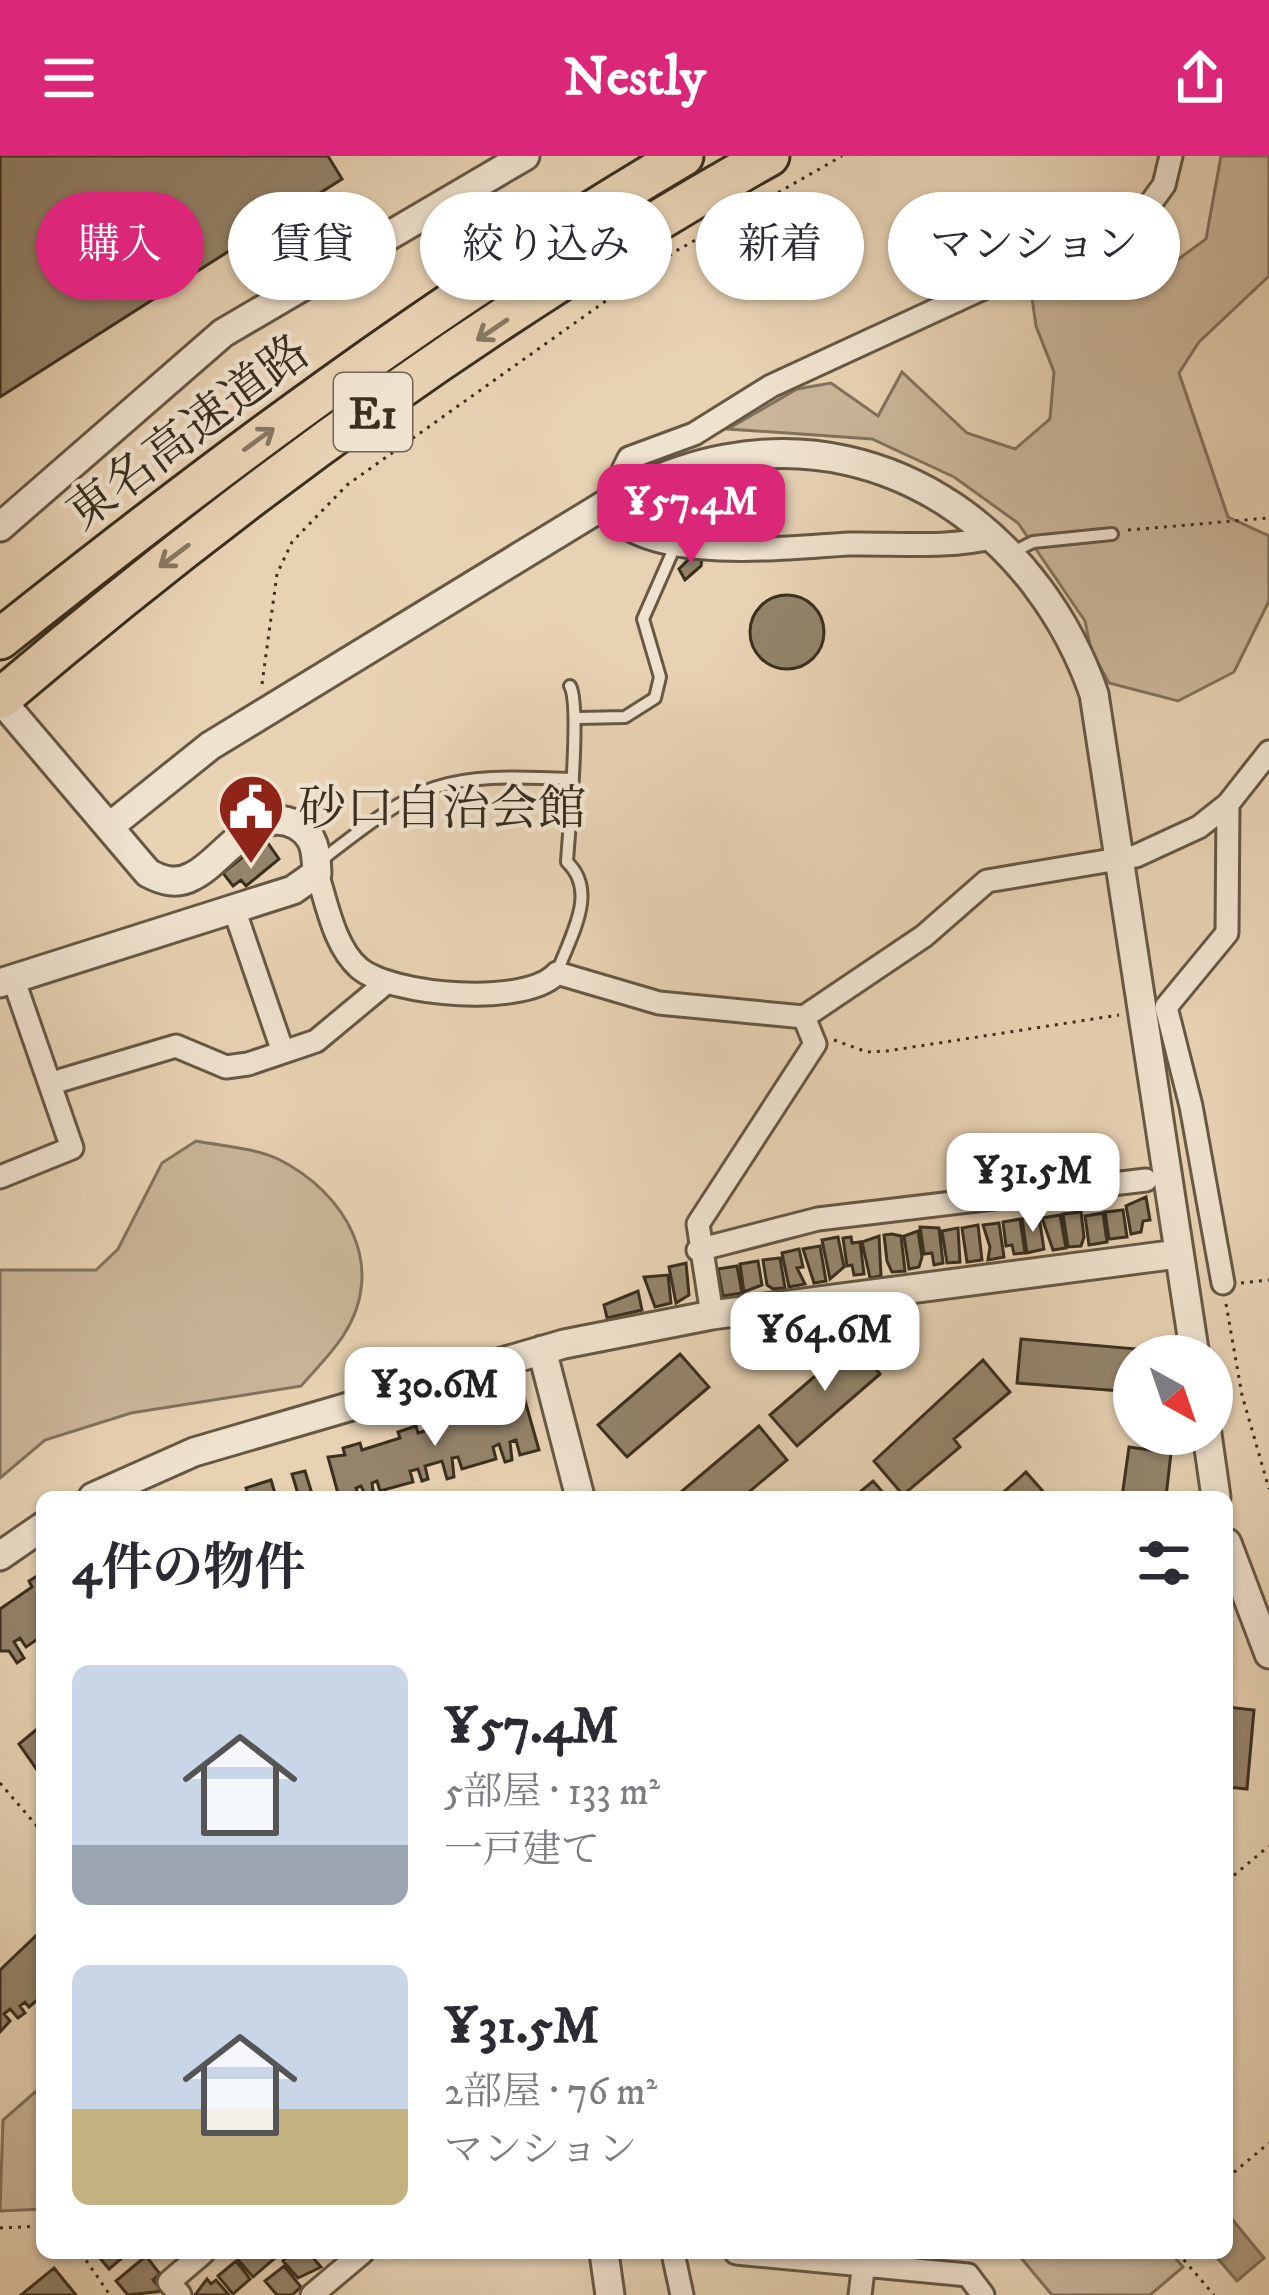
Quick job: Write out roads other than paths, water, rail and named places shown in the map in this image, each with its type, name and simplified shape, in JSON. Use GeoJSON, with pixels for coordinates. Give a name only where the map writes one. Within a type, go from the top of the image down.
{"type":"FeatureCollection","features":[{"type":"Feature","properties":{"kind":"highway","name":"東名高速道路"},"geometry":{"type":"LineString","coordinates":[[0,639],[172,502],[387,346],[683,156]]}},
{"type":"Feature","properties":{"kind":"highway","name":"東名高速道路"},"geometry":{"type":"LineString","coordinates":[[11,712],[111,604],[270,484],[506,320],[769,156]]}},
{"type":"Feature","properties":{"kind":"street"},"geometry":{"type":"LineString","coordinates":[[0,527],[223,332],[524,156]]}},
{"type":"Feature","properties":{"kind":"street"},"geometry":{"type":"LineString","coordinates":[[629,490],[623,470],[629,458],[694,434],[771,386],[1142,215],[1164,185],[1171,156]]}},
{"type":"Feature","properties":{"kind":"street"},"geometry":{"type":"LineString","coordinates":[[109,826],[210,746],[629,490],[728,458],[800,455],[871,467],[914,485],[959,508],[1004,544],[1046,591],[1079,652],[1094,694],[1156,1009],[1178,1254],[1192,1335]]}},
{"type":"Feature","properties":{"kind":"street"},"geometry":{"type":"LineString","coordinates":[[603,505],[616,521],[677,542],[740,552],[850,544],[1004,544]]}},
{"type":"Feature","properties":{"kind":"street"},"geometry":{"type":"LineString","coordinates":[[11,712],[148,873],[164,881],[194,876],[253,827],[286,820],[302,828],[315,844],[317,869],[344,950],[361,969],[387,982],[509,996],[532,990],[557,973],[659,1004],[807,1024],[924,936],[987,881],[1123,858],[1199,827],[1228,805],[1269,752]]}},
{"type":"Feature","properties":{"kind":"street"},"geometry":{"type":"LineString","coordinates":[[1156,1009],[1227,933],[1228,805]]}},
{"type":"Feature","properties":{"kind":"street"},"geometry":{"type":"LineString","coordinates":[[0,1177],[72,1148],[52,1083],[7,980],[293,890],[317,869]]}},
{"type":"Feature","properties":{"kind":"street"},"geometry":{"type":"LineString","coordinates":[[234,909],[283,1052]]}},
{"type":"Feature","properties":{"kind":"street"},"geometry":{"type":"LineString","coordinates":[[52,1083],[176,1046],[226,1067],[283,1052],[316,1041],[387,982]]}},
{"type":"Feature","properties":{"kind":"street"},"geometry":{"type":"LineString","coordinates":[[1156,1009],[1192,1106],[1223,1283]]}},
{"type":"Feature","properties":{"kind":"street"},"geometry":{"type":"LineString","coordinates":[[712,1315],[698,1250],[704,1210],[815,1044],[807,1024]]}},
{"type":"Feature","properties":{"kind":"street"},"geometry":{"type":"LineString","coordinates":[[698,1250],[818,1219],[1132,1174]]}},
{"type":"Feature","properties":{"kind":"street"},"geometry":{"type":"LineString","coordinates":[[106,1491],[194,1452],[542,1350],[712,1315],[1178,1254]]}},
{"type":"Feature","properties":{"kind":"street"},"geometry":{"type":"LineString","coordinates":[[542,1350],[578,1491]]}},
{"type":"Feature","properties":{"kind":"street"},"geometry":{"type":"LineString","coordinates":[[1210,1455],[1215,1491]]}},
{"type":"Feature","properties":{"kind":"street"},"geometry":{"type":"LineString","coordinates":[[0,1556],[36,1531]]}},
{"type":"Feature","properties":{"kind":"street"},"geometry":{"type":"LineString","coordinates":[[1233,1559],[1269,1654]]}},
{"type":"Feature","properties":{"kind":"street"},"geometry":{"type":"LineString","coordinates":[[180,2295],[169,2282],[196,2259]]}},
{"type":"Feature","properties":{"kind":"street"},"geometry":{"type":"LineString","coordinates":[[312,2295],[355,2259]]}},
{"type":"Feature","properties":{"kind":"street"},"geometry":{"type":"LineString","coordinates":[[605,2259],[610,2295]]}},
{"type":"Feature","properties":{"kind":"street"},"geometry":{"type":"LineString","coordinates":[[674,2259],[682,2295]]}},
{"type":"Feature","properties":{"kind":"street"},"geometry":{"type":"LineString","coordinates":[[860,2295],[864,2259]]}},
{"type":"Feature","properties":{"kind":"street"},"geometry":{"type":"LineString","coordinates":[[870,2259],[968,2276],[983,2295]]}},
{"type":"Feature","properties":{"kind":"lane"},"geometry":{"type":"LineString","coordinates":[[1004,544],[1112,534]]}},
{"type":"Feature","properties":{"kind":"lane"},"geometry":{"type":"LineString","coordinates":[[578,718],[625,717],[655,698],[660,677],[643,619],[677,542]]}},
{"type":"Feature","properties":{"kind":"lane"},"geometry":{"type":"LineString","coordinates":[[557,973],[585,892],[583,877],[567,862],[571,748],[578,718],[570,686]]}},
{"type":"Feature","properties":{"kind":"lane"},"geometry":{"type":"LineString","coordinates":[[317,869],[419,790],[501,776],[573,779]]}},
{"type":"Feature","properties":{"kind":"place","name":"砂口自治会館"},"geometry":{"type":"Point","coordinates":[251,866]}}]}
